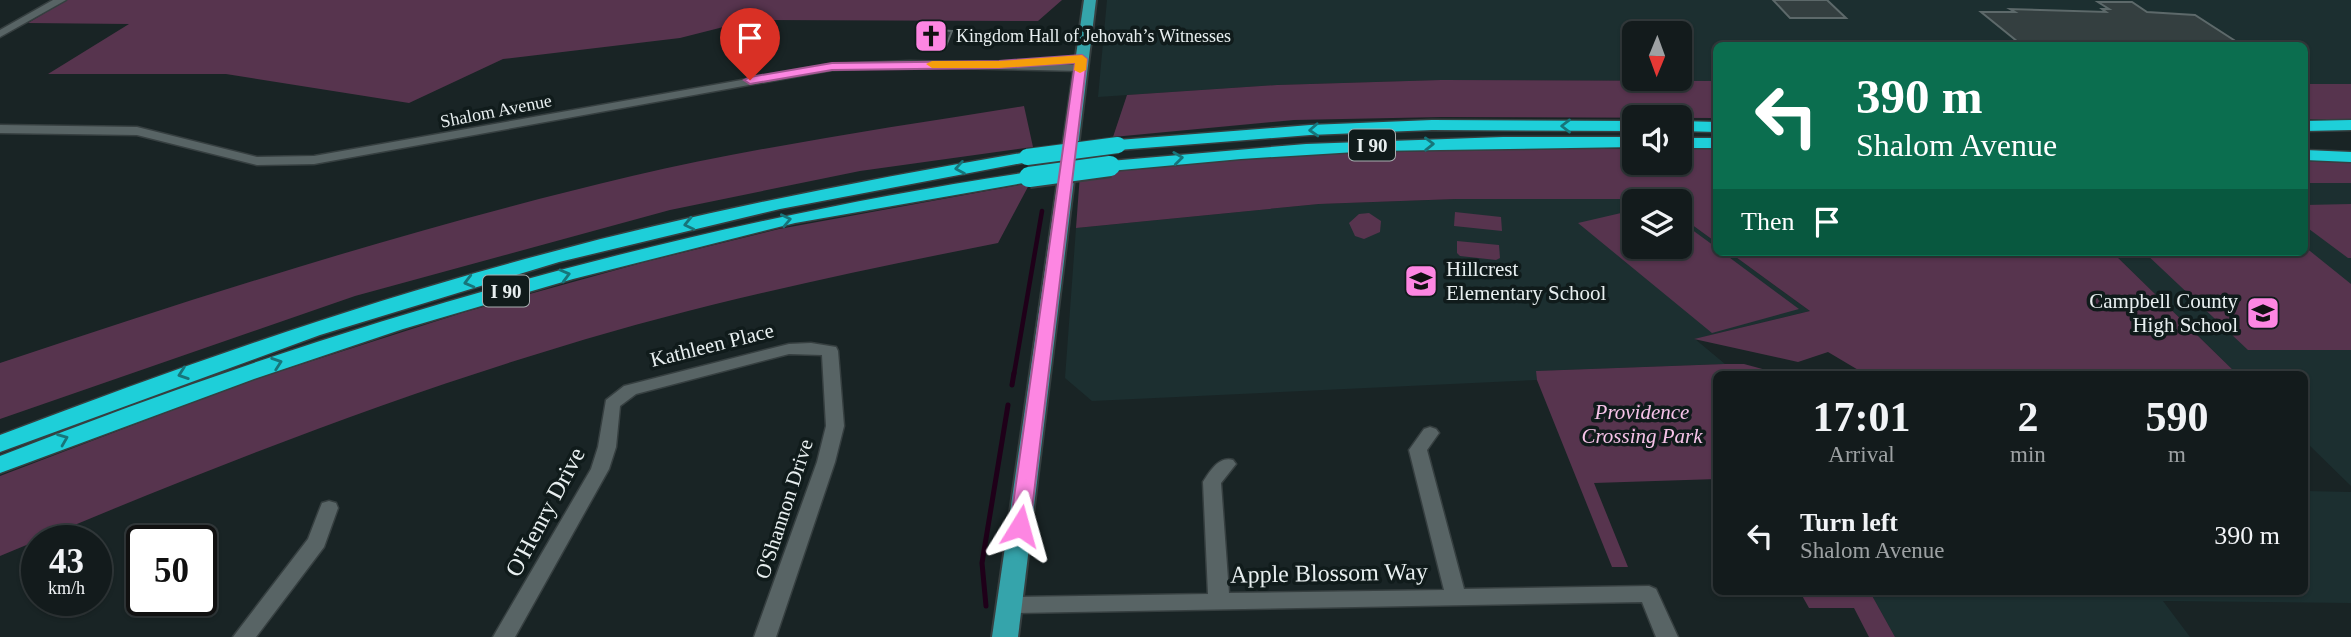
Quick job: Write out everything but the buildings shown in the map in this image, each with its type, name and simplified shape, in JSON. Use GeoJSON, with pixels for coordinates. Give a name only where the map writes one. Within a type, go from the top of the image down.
{"type":"FeatureCollection","features":[{"type":"Feature","properties":{"kind":"highway"},"geometry":{"type":"LineString","coordinates":[[2308,126],[2351,125]]}},
{"type":"Feature","properties":{"kind":"highway","name":"I 90"},"geometry":{"type":"LineString","coordinates":[[0,465],[78,433],[286,360],[508,290],[722,234],[1118,145],[1378,127],[1622,126]]}},
{"type":"Feature","properties":{"kind":"highway"},"geometry":{"type":"LineString","coordinates":[[1692,126],[1713,127]]}},
{"type":"Feature","properties":{"kind":"highway"},"geometry":{"type":"LineString","coordinates":[[2308,131],[2351,131]]}},
{"type":"Feature","properties":{"kind":"highway","name":"I 90"},"geometry":{"type":"LineString","coordinates":[[0,444],[135,391],[398,302],[645,234],[847,188],[1028,167],[1110,166],[1203,155],[1329,146],[1622,142]]}},
{"type":"Feature","properties":{"kind":"highway"},"geometry":{"type":"LineString","coordinates":[[1692,143],[1713,143]]}},
{"type":"Feature","properties":{"kind":"highway"},"geometry":{"type":"LineString","coordinates":[[2308,149],[2351,149]]}},
{"type":"Feature","properties":{"kind":"highway"},"geometry":{"type":"LineString","coordinates":[[2308,155],[2351,157]]}},
{"type":"Feature","properties":{"kind":"main road"},"geometry":{"type":"LineString","coordinates":[[1005,637],[1090,0]]}},
{"type":"Feature","properties":{"kind":"street"},"geometry":{"type":"LineString","coordinates":[[0,34],[61,0]]}},
{"type":"Feature","properties":{"kind":"street","name":"Shalom Avenue"},"geometry":{"type":"LineString","coordinates":[[0,129],[137,131],[257,161],[314,160],[400,147],[832,66],[1081,63]]}},
{"type":"Feature","properties":{"kind":"street","name":"Kathleen Place"},"geometry":{"type":"LineString","coordinates":[[611,404],[630,390],[789,349],[830,351]]}},
{"type":"Feature","properties":{"kind":"street","name":"O'Shannon Drive"},"geometry":{"type":"LineString","coordinates":[[765,637],[826,462],[835,426],[830,351]]}},
{"type":"Feature","properties":{"kind":"street","name":"O'Henry Drive"},"geometry":{"type":"LineString","coordinates":[[505,637],[600,469],[607,447],[611,404]]}},
{"type":"Feature","properties":{"kind":"street"},"geometry":{"type":"LineString","coordinates":[[1430,433],[1418,450],[1456,597]]}},
{"type":"Feature","properties":{"kind":"street"},"geometry":{"type":"LineString","coordinates":[[1219,601],[1212,482],[1227,464]]}},
{"type":"Feature","properties":{"kind":"street"},"geometry":{"type":"LineString","coordinates":[[244,637],[317,542],[329,508]]}},
{"type":"Feature","properties":{"kind":"street","name":"Apple Blossom Way"},"geometry":{"type":"LineString","coordinates":[[1009,605],[1649,594],[1667,637]]}},
{"type":"Feature","properties":{"kind":"shaded area"},"geometry":{"type":"Polygon","coordinates":[[[1107,0],[2351,0],[2351,84],[2308,84],[2308,42],[1713,42],[1713,81],[1692,81],[1692,21],[1622,21],[1622,81],[1441,80],[1277,85],[1098,97],[1107,0]]]}},
{"type":"Feature","properties":{"kind":"shaded area","name":"Campbell County High School"},"geometry":{"type":"Polygon","coordinates":[[[2308,183],[2351,183],[2351,486],[2308,444],[2308,371],[2234,371],[2116,256],[2308,256],[2308,183]]]}},
{"type":"Feature","properties":{"kind":"shaded area","name":"Hillcrest Elementary School"},"geometry":{"type":"Polygon","coordinates":[[[1456,199],[1622,199],[1622,259],[1692,259],[1692,225],[1713,240],[1713,256],[1734,256],[1810,311],[1695,339],[1725,364],[1537,371],[1537,380],[1092,401],[1065,378],[1076,228],[1319,204],[1456,199]]]}},
{"type":"Feature","properties":{"kind":"shaded area"},"geometry":{"type":"Polygon","coordinates":[[[2308,491],[2351,492],[2351,603],[2163,601],[2190,637],[1895,637],[1872,595],[2308,595],[2308,491]]]}},
{"type":"Feature","properties":{"kind":"green space"},"geometry":{"type":"Polygon","coordinates":[[[67,0],[1062,0],[1038,21],[751,20],[680,38],[503,59],[409,103],[226,74],[48,74],[129,24],[28,23],[67,0]]]}},
{"type":"Feature","properties":{"kind":"green space"},"geometry":{"type":"Polygon","coordinates":[[[1441,80],[1622,81],[1622,91],[1692,91],[1692,81],[1713,81],[1713,118],[1692,118],[1692,105],[1622,105],[1622,118],[1294,120],[1113,137],[1127,95],[1277,85],[1441,80]]]}},
{"type":"Feature","properties":{"kind":"green space"},"geometry":{"type":"Polygon","coordinates":[[[2308,84],[2351,84],[2351,119],[2308,119],[2308,84]]]}},
{"type":"Feature","properties":{"kind":"green space"},"geometry":{"type":"Polygon","coordinates":[[[1024,106],[1033,147],[860,171],[670,210],[355,296],[0,419],[0,363],[314,262],[472,217],[681,165],[1024,106]]]}},
{"type":"Feature","properties":{"kind":"green space"},"geometry":{"type":"Polygon","coordinates":[[[1484,148],[1622,149],[1622,175],[1692,175],[1692,149],[1713,149],[1713,240],[1692,225],[1692,189],[1622,189],[1622,199],[1456,199],[1319,204],[1076,228],[1080,174],[1282,156],[1484,148]]]}},
{"type":"Feature","properties":{"kind":"green space"},"geometry":{"type":"Polygon","coordinates":[[[2308,158],[2351,160],[2351,183],[2308,183],[2308,158]]]}},
{"type":"Feature","properties":{"kind":"green space"},"geometry":{"type":"Polygon","coordinates":[[[1030,183],[998,243],[723,302],[614,331],[489,369],[277,444],[75,525],[21,525],[21,547],[0,556],[0,476],[246,382],[465,312],[645,262],[779,229],[1030,183]]]}},
{"type":"Feature","properties":{"kind":"green space"},"geometry":{"type":"Polygon","coordinates":[[[2351,204],[2351,258],[2308,228],[2308,205],[2351,204]]]}},
{"type":"Feature","properties":{"kind":"green space"},"geometry":{"type":"Polygon","coordinates":[[[1455,212],[1501,217],[1502,231],[1454,226],[1455,212]]]}},
{"type":"Feature","properties":{"kind":"green space"},"geometry":{"type":"Polygon","coordinates":[[[1369,213],[1381,221],[1380,232],[1364,239],[1355,236],[1349,223],[1359,214],[1369,213]]]}},
{"type":"Feature","properties":{"kind":"green space"},"geometry":{"type":"Polygon","coordinates":[[[1622,213],[1622,259],[1692,259],[1692,230],[1713,245],[1713,256],[1727,256],[1799,309],[1712,333],[1578,223],[1622,213]]]}},
{"type":"Feature","properties":{"kind":"green space"},"geometry":{"type":"Polygon","coordinates":[[[1457,241],[1499,245],[1500,258],[1496,260],[1460,256],[1457,253],[1457,241]]]}},
{"type":"Feature","properties":{"kind":"green space"},"geometry":{"type":"Polygon","coordinates":[[[2308,249],[2351,284],[2351,350],[2248,350],[2148,256],[2308,256],[2308,249]]]}},
{"type":"Feature","properties":{"kind":"green space"},"geometry":{"type":"Polygon","coordinates":[[[1734,256],[2116,256],[2234,371],[1860,371],[1828,352],[1798,362],[1694,339],[1810,311],[1734,256]]]}},
{"type":"Feature","properties":{"kind":"green space","name":"Providence Crossing Park"},"geometry":{"type":"Polygon","coordinates":[[[1744,364],[1770,371],[1713,371],[1713,479],[1594,483],[1628,567],[1612,567],[1537,380],[1536,371],[1744,364]]]}},
{"type":"Feature","properties":{"kind":"green space"},"geometry":{"type":"Polygon","coordinates":[[[1802,595],[1872,595],[1895,637],[1869,637],[1854,608],[1809,608],[1802,595]]]}},
{"type":"Feature","properties":{"kind":"waterway"},"geometry":{"type":"LineString","coordinates":[[1014,374],[1042,211]]}},
{"type":"Feature","properties":{"kind":"waterway"},"geometry":{"type":"LineString","coordinates":[[1012,385],[1014,373]]}},
{"type":"Feature","properties":{"kind":"waterway"},"geometry":{"type":"LineString","coordinates":[[986,606],[982,563],[1008,405]]}},
{"type":"Feature","properties":{"kind":"slow traffic"},"geometry":{"type":"LineString","coordinates":[[932,64],[999,65],[1082,59],[1080,70]]}},
{"type":"Feature","properties":{"kind":"place","name":"Kingdom Hall of Jehovah’s Witnesses"},"geometry":{"type":"Point","coordinates":[931,36]}},
{"type":"Feature","properties":{"kind":"place","name":"Hillcrest Elementary School"},"geometry":{"type":"Point","coordinates":[1421,281]}},
{"type":"Feature","properties":{"kind":"place","name":"Campbell County High School"},"geometry":{"type":"Point","coordinates":[2263,313]}},
{"type":"Feature","properties":{"kind":"route"},"geometry":{"type":"LineString","coordinates":[[750,80],[832,66],[999,65],[1082,59],[1020,526]]}}]}
